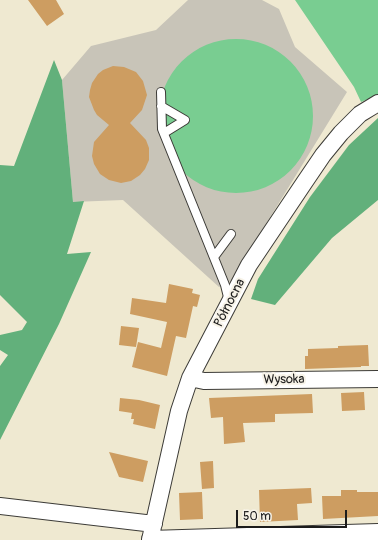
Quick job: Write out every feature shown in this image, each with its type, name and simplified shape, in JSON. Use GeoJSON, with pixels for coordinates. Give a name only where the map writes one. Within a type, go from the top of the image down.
{"type":"FeatureCollection","features":[{"type":"Feature","properties":{"kind":"street","name":"Północna"},"geometry":{"type":"LineString","coordinates":[[151,534],[179,411],[190,378],[230,304],[249,265],[323,155],[341,133],[360,114],[378,103]]}},
{"type":"Feature","properties":{"kind":"street","name":"Wysoka"},"geometry":{"type":"LineString","coordinates":[[190,378],[204,381],[378,379]]}},
{"type":"Feature","properties":{"kind":"street"},"geometry":{"type":"LineString","coordinates":[[0,506],[151,534],[378,532]]}},
{"type":"Feature","properties":{"kind":"lane"},"geometry":{"type":"LineString","coordinates":[[161,92],[162,129],[225,285],[230,304]]}},
{"type":"Feature","properties":{"kind":"lane"},"geometry":{"type":"LineString","coordinates":[[161,106],[185,120],[164,133]]}},
{"type":"Feature","properties":{"kind":"lane"},"geometry":{"type":"LineString","coordinates":[[214,257],[231,234]]}},
{"type":"Feature","properties":{"kind":"shaded area"},"geometry":{"type":"Polygon","coordinates":[[[188,0],[262,0],[279,9],[295,47],[347,92],[231,281],[219,287],[123,200],[73,202],[62,80],[91,46],[156,30],[188,0]]]}},
{"type":"Feature","properties":{"kind":"green space"},"geometry":{"type":"Polygon","coordinates":[[[295,0],[378,0],[378,95],[361,102],[354,87],[295,0]]]}},
{"type":"Feature","properties":{"kind":"green space"},"geometry":{"type":"Polygon","coordinates":[[[228,39],[244,39],[266,45],[291,61],[307,86],[312,101],[312,131],[307,146],[291,171],[279,180],[258,190],[244,193],[228,193],[214,190],[200,184],[187,176],[176,165],[162,138],[159,124],[159,108],[162,94],[168,80],[176,67],[187,56],[214,42],[228,39]]]}},
{"type":"Feature","properties":{"kind":"green space"},"geometry":{"type":"Polygon","coordinates":[[[54,60],[62,80],[73,202],[84,201],[67,254],[91,252],[59,324],[0,440],[0,366],[8,355],[0,350],[0,335],[22,330],[27,322],[0,295],[0,165],[14,166],[54,60]]]}},
{"type":"Feature","properties":{"kind":"green space"},"geometry":{"type":"Polygon","coordinates":[[[378,118],[378,200],[332,238],[275,305],[251,299],[258,279],[310,197],[349,145],[378,118]]]}},
{"type":"Feature","properties":{"kind":"building"},"geometry":{"type":"Polygon","coordinates":[[[28,0],[56,0],[64,14],[47,26],[28,0]]]}},
{"type":"Feature","properties":{"kind":"building"},"geometry":{"type":"Polygon","coordinates":[[[113,66],[124,67],[136,72],[143,81],[147,95],[142,110],[130,123],[146,140],[149,148],[149,160],[145,169],[140,175],[131,181],[121,183],[109,180],[100,174],[94,164],[92,156],[94,142],[109,125],[97,115],[94,110],[89,97],[90,90],[92,83],[98,74],[113,66]]]}},
{"type":"Feature","properties":{"kind":"building"},"geometry":{"type":"Polygon","coordinates":[[[169,284],[193,289],[192,293],[200,295],[197,307],[193,306],[186,338],[176,336],[167,376],[132,367],[138,342],[161,348],[167,322],[130,314],[132,298],[166,303],[169,284]]]}},
{"type":"Feature","properties":{"kind":"building"},"geometry":{"type":"Polygon","coordinates":[[[121,326],[139,328],[136,347],[119,345],[121,326]]]}},
{"type":"Feature","properties":{"kind":"building"},"geometry":{"type":"Polygon","coordinates":[[[368,345],[369,366],[305,369],[305,356],[308,356],[308,349],[368,345]]]}},
{"type":"Feature","properties":{"kind":"building"},"geometry":{"type":"Polygon","coordinates":[[[364,392],[365,410],[342,411],[341,393],[364,392]]]}},
{"type":"Feature","properties":{"kind":"building"},"geometry":{"type":"Polygon","coordinates":[[[312,394],[313,413],[275,414],[275,422],[243,423],[245,442],[224,444],[223,417],[211,418],[209,398],[312,394]]]}},
{"type":"Feature","properties":{"kind":"building"},"geometry":{"type":"Polygon","coordinates":[[[120,398],[139,400],[160,405],[155,429],[133,424],[134,419],[131,419],[132,413],[119,411],[120,398]]]}},
{"type":"Feature","properties":{"kind":"building"},"geometry":{"type":"Polygon","coordinates":[[[109,452],[148,461],[143,482],[119,477],[109,452]]]}},
{"type":"Feature","properties":{"kind":"building"},"geometry":{"type":"Polygon","coordinates":[[[213,461],[214,488],[202,489],[200,462],[213,461]]]}},
{"type":"Feature","properties":{"kind":"building"},"geometry":{"type":"Polygon","coordinates":[[[311,488],[312,503],[297,504],[298,520],[260,522],[259,490],[311,488]]]}},
{"type":"Feature","properties":{"kind":"building"},"geometry":{"type":"Polygon","coordinates":[[[341,490],[378,492],[378,516],[323,519],[322,496],[341,496],[341,490]]]}},
{"type":"Feature","properties":{"kind":"building"},"geometry":{"type":"Polygon","coordinates":[[[202,492],[203,519],[180,520],[179,493],[202,492]]]}}]}
